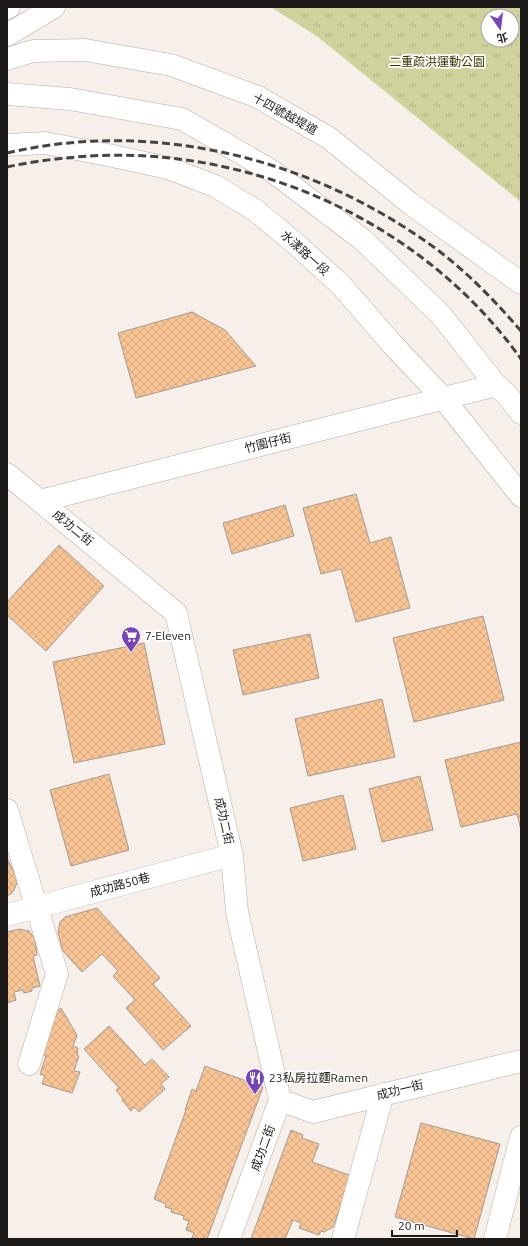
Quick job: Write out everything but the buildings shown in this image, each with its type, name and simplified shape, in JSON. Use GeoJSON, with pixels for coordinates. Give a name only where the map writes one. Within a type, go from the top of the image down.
{"type":"FeatureCollection","features":[{"type":"Feature","properties":{"kind":"street"},"geometry":{"type":"LineString","coordinates":[[7,35],[54,7]]}},
{"type":"Feature","properties":{"kind":"street","name":"十四號越堤道"},"geometry":{"type":"LineString","coordinates":[[7,59],[33,51],[85,50],[171,65],[258,97],[329,138],[410,204],[521,283]]}},
{"type":"Feature","properties":{"kind":"street"},"geometry":{"type":"LineString","coordinates":[[7,94],[70,99],[182,119],[272,171],[364,240],[441,316],[496,385],[507,395],[521,413]]}},
{"type":"Feature","properties":{"kind":"street","name":"水漾路一段"},"geometry":{"type":"LineString","coordinates":[[7,145],[45,143],[168,168],[215,186],[255,210],[297,245],[341,285],[392,344],[443,398],[521,496]]}},
{"type":"Feature","properties":{"kind":"street","name":"竹圍仔街"},"geometry":{"type":"LineString","coordinates":[[40,501],[496,385]]}},
{"type":"Feature","properties":{"kind":"street","name":"成功二街"},"geometry":{"type":"LineString","coordinates":[[7,474],[176,613],[232,855],[236,912],[280,1100],[229,1239]]}},
{"type":"Feature","properties":{"kind":"street"},"geometry":{"type":"LineString","coordinates":[[7,810],[57,974],[29,1064]]}},
{"type":"Feature","properties":{"kind":"street","name":"成功路50巷"},"geometry":{"type":"LineString","coordinates":[[7,915],[232,855]]}},
{"type":"Feature","properties":{"kind":"street","name":"成功一街"},"geometry":{"type":"LineString","coordinates":[[280,1100],[313,1112],[521,1061]]}},
{"type":"Feature","properties":{"kind":"street"},"geometry":{"type":"LineString","coordinates":[[344,1236],[383,1094]]}},
{"type":"Feature","properties":{"kind":"street"},"geometry":{"type":"LineString","coordinates":[[495,1239],[521,1138]]}},
{"type":"Feature","properties":{"kind":"green space","name":"二重疏洪運動公園"},"geometry":{"type":"Polygon","coordinates":[[[271,7],[521,7],[521,202],[318,37],[271,7]]]}},
{"type":"Feature","properties":{"kind":"railway"},"geometry":{"type":"LineString","coordinates":[[7,153],[64,143],[121,141],[177,145],[234,155],[288,171],[341,192],[392,219],[439,251],[482,289],[521,331]]}},
{"type":"Feature","properties":{"kind":"railway"},"geometry":{"type":"LineString","coordinates":[[7,167],[76,157],[140,156],[203,163],[265,178],[325,200],[382,230],[434,267],[480,310],[521,359]]}},
{"type":"Feature","properties":{"kind":"place","name":"7-Eleven"},"geometry":{"type":"Point","coordinates":[131,653]}},
{"type":"Feature","properties":{"kind":"place","name":"23私房拉麵Ramen"},"geometry":{"type":"Point","coordinates":[255,1095]}}]}
